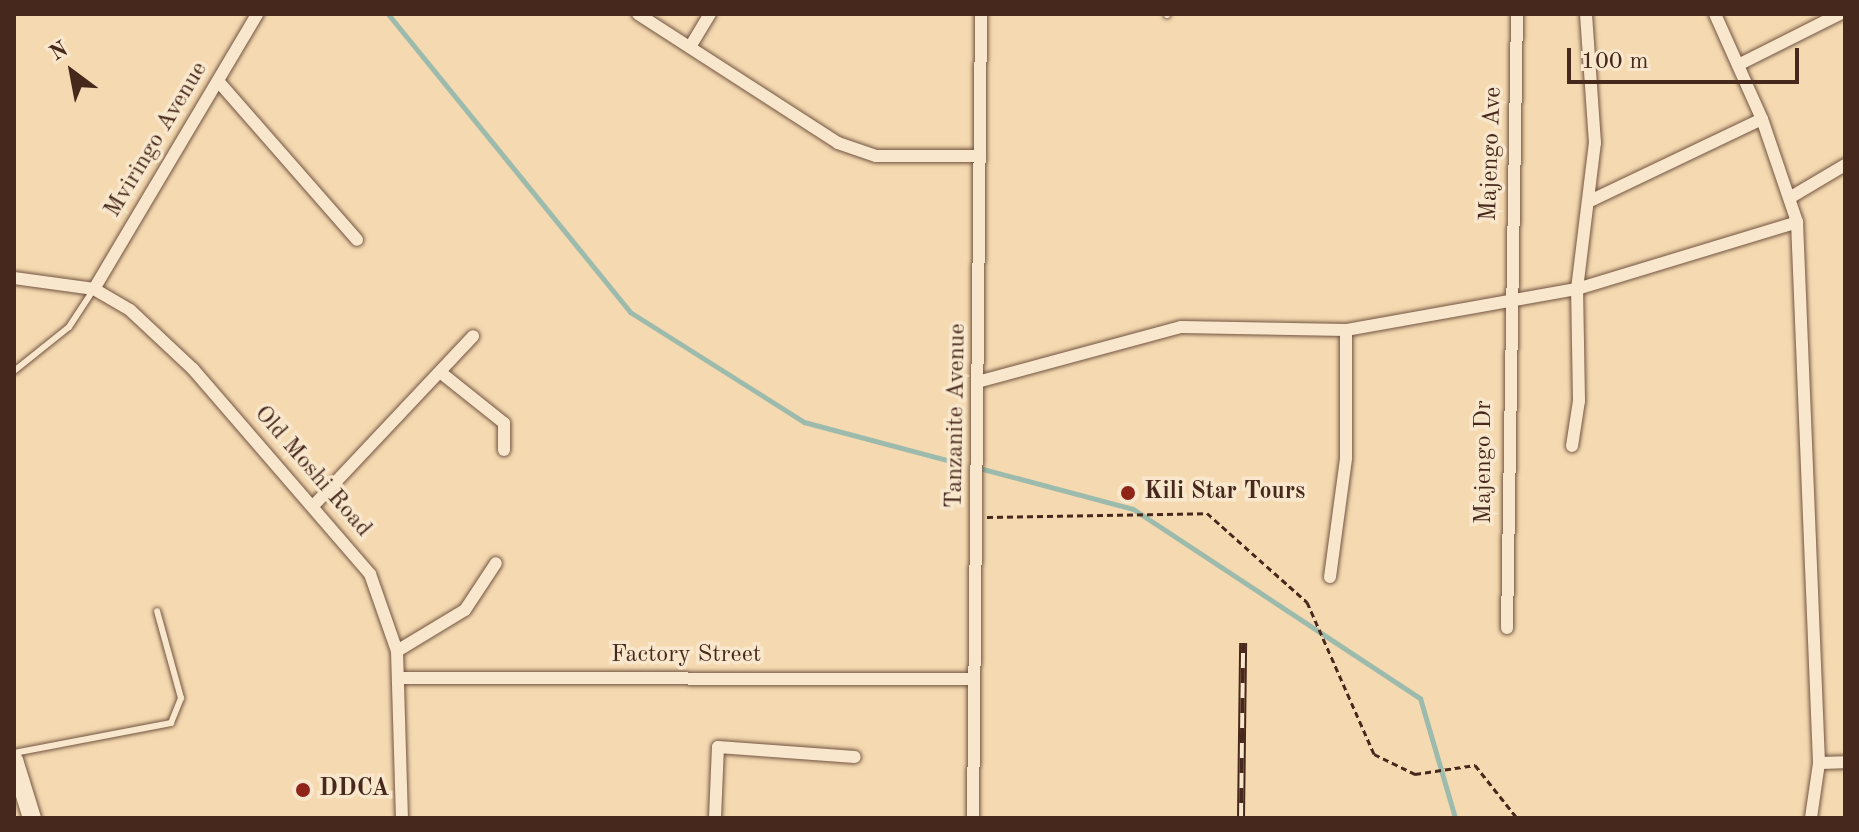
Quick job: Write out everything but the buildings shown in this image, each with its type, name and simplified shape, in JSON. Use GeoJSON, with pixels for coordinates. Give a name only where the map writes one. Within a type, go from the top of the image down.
{"type":"FeatureCollection","features":[{"type":"Feature","properties":{"kind":"main road"},"geometry":{"type":"LineString","coordinates":[[14,760],[32,818]]}},
{"type":"Feature","properties":{"kind":"street","name":"Mviringo Avenue"},"geometry":{"type":"LineString","coordinates":[[94,289],[257,14]]}},
{"type":"Feature","properties":{"kind":"street"},"geometry":{"type":"LineString","coordinates":[[638,14],[838,143],[876,156],[979,156]]}},
{"type":"Feature","properties":{"kind":"street"},"geometry":{"type":"LineString","coordinates":[[690,47],[710,14]]}},
{"type":"Feature","properties":{"kind":"street","name":"Tanzanite Avenue"},"geometry":{"type":"LineString","coordinates":[[973,818],[981,381],[981,14]]}},
{"type":"Feature","properties":{"kind":"street","name":"Majengo Ave"},"geometry":{"type":"LineString","coordinates":[[1509,296],[1517,14]]}},
{"type":"Feature","properties":{"kind":"street"},"geometry":{"type":"LineString","coordinates":[[1572,446],[1579,401],[1577,289],[1592,200],[1586,14]]}},
{"type":"Feature","properties":{"kind":"street"},"geometry":{"type":"LineString","coordinates":[[1715,14],[1762,119],[1797,222],[1819,763],[1811,818]]}},
{"type":"Feature","properties":{"kind":"street"},"geometry":{"type":"LineString","coordinates":[[1738,65],[1840,14]]}},
{"type":"Feature","properties":{"kind":"street"},"geometry":{"type":"LineString","coordinates":[[218,81],[357,240]]}},
{"type":"Feature","properties":{"kind":"street"},"geometry":{"type":"LineString","coordinates":[[1592,200],[1762,119]]}},
{"type":"Feature","properties":{"kind":"street"},"geometry":{"type":"LineString","coordinates":[[1791,197],[1845,165]]}},
{"type":"Feature","properties":{"kind":"street"},"geometry":{"type":"LineString","coordinates":[[981,381],[1181,327],[1346,330],[1509,296],[1577,289],[1797,222]]}},
{"type":"Feature","properties":{"kind":"street","name":"Old Moshi Road"},"geometry":{"type":"LineString","coordinates":[[14,278],[94,289],[130,310],[193,369],[314,505],[370,574],[397,651],[402,818]]}},
{"type":"Feature","properties":{"kind":"street","name":"Majengo Dr"},"geometry":{"type":"LineString","coordinates":[[1507,628],[1509,296]]}},
{"type":"Feature","properties":{"kind":"street"},"geometry":{"type":"LineString","coordinates":[[1330,577],[1346,458],[1346,330]]}},
{"type":"Feature","properties":{"kind":"street"},"geometry":{"type":"LineString","coordinates":[[314,505],[473,336]]}},
{"type":"Feature","properties":{"kind":"street"},"geometry":{"type":"LineString","coordinates":[[440,372],[504,423],[504,450]]}},
{"type":"Feature","properties":{"kind":"street"},"geometry":{"type":"LineString","coordinates":[[397,651],[465,610],[496,563]]}},
{"type":"Feature","properties":{"kind":"street","name":"Factory Street"},"geometry":{"type":"LineString","coordinates":[[398,678],[974,679]]}},
{"type":"Feature","properties":{"kind":"street"},"geometry":{"type":"LineString","coordinates":[[715,818],[718,747],[855,757]]}},
{"type":"Feature","properties":{"kind":"street"},"geometry":{"type":"LineString","coordinates":[[1819,763],[1845,762]]}},
{"type":"Feature","properties":{"kind":"lane"},"geometry":{"type":"LineString","coordinates":[[14,371],[69,327],[94,289]]}},
{"type":"Feature","properties":{"kind":"lane"},"geometry":{"type":"LineString","coordinates":[[14,753],[171,723],[181,698],[157,611]]}},
{"type":"Feature","properties":{"kind":"path"},"geometry":{"type":"LineString","coordinates":[[978,517],[1207,513],[1307,602],[1374,754],[1415,774],[1475,765],[1517,818]]}},
{"type":"Feature","properties":{"kind":"waterway"},"geometry":{"type":"LineString","coordinates":[[388,14],[630,312],[804,422],[951,461]]}},
{"type":"Feature","properties":{"kind":"waterway"},"geometry":{"type":"LineString","coordinates":[[979,468],[1133,509],[1420,698],[1455,818]]}},
{"type":"Feature","properties":{"kind":"railway"},"geometry":{"type":"LineString","coordinates":[[1241,818],[1243,643]]}},
{"type":"Feature","properties":{"kind":"place","name":"Kili Star Tours"},"geometry":{"type":"Point","coordinates":[1128,493]}},
{"type":"Feature","properties":{"kind":"place","name":"DDCA"},"geometry":{"type":"Point","coordinates":[303,790]}}]}
